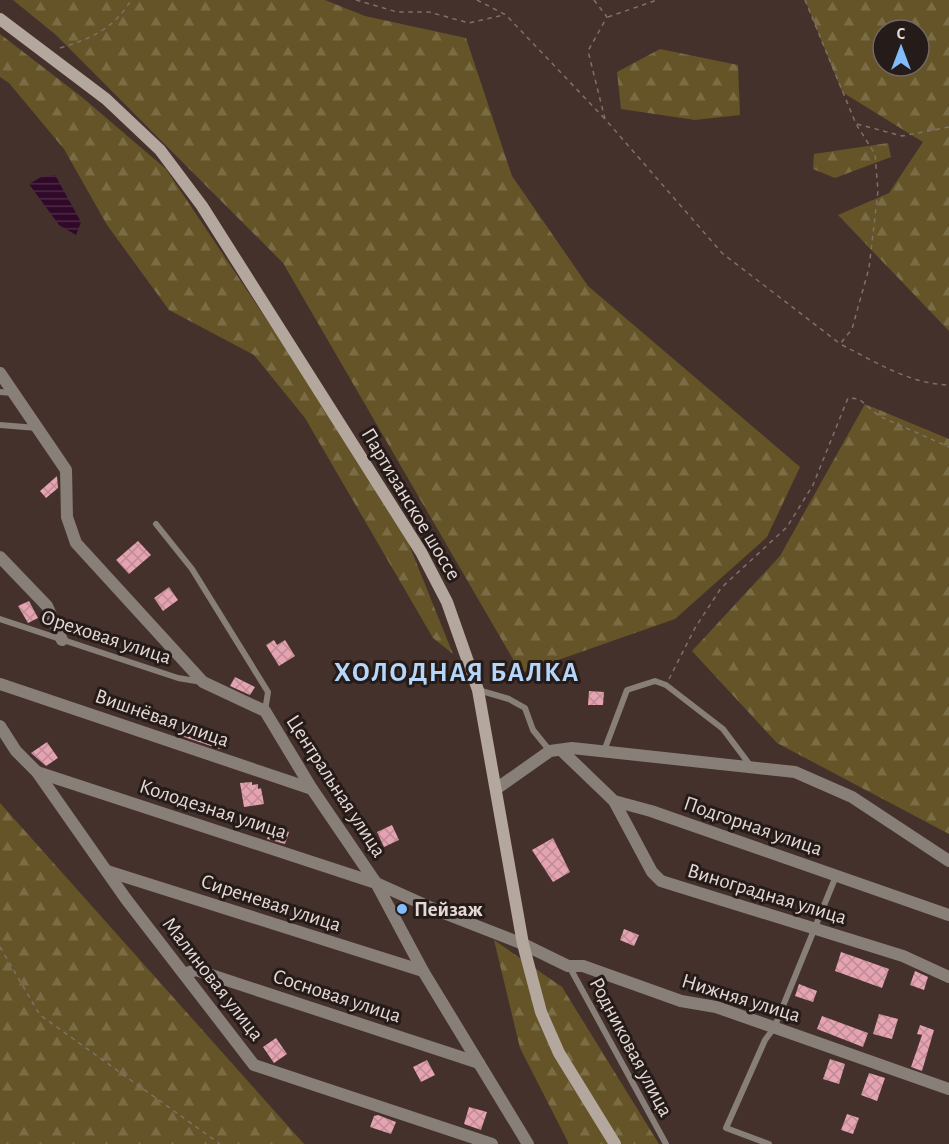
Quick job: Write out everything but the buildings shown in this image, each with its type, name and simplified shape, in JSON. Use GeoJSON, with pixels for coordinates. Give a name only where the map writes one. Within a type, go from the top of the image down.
{"type":"FeatureCollection","features":[{"type":"Feature","properties":{"kind":"main road","name":"Партизанское шоссе"},"geometry":{"type":"LineString","coordinates":[[0,19],[106,99],[160,150],[202,206],[421,552],[447,602],[478,690],[523,944],[541,1012],[559,1053],[615,1144]]}},
{"type":"Feature","properties":{"kind":"street","name":"Центральная улица"},"geometry":{"type":"LineString","coordinates":[[0,373],[66,471],[67,517],[76,543],[203,682],[265,711],[312,789],[376,884],[423,971],[528,1144]]}},
{"type":"Feature","properties":{"kind":"street"},"geometry":{"type":"LineString","coordinates":[[0,557],[47,606],[62,640]]}},
{"type":"Feature","properties":{"kind":"street","name":"Вишнёвая улица"},"geometry":{"type":"LineString","coordinates":[[0,684],[312,789]]}},
{"type":"Feature","properties":{"kind":"street","name":"Малиновая улица"},"geometry":{"type":"LineString","coordinates":[[0,726],[16,751],[37,772],[106,872],[254,1065],[492,1144]]}},
{"type":"Feature","properties":{"kind":"street"},"geometry":{"type":"LineString","coordinates":[[496,789],[555,750],[603,752],[795,772],[852,797],[949,861]]}},
{"type":"Feature","properties":{"kind":"street","name":"Подгорная улица"},"geometry":{"type":"LineString","coordinates":[[555,750],[614,801],[949,915]]}},
{"type":"Feature","properties":{"kind":"street","name":"Колодезная улица"},"geometry":{"type":"LineString","coordinates":[[37,772],[376,884],[523,944]]}},
{"type":"Feature","properties":{"kind":"street","name":"Виноградная улица"},"geometry":{"type":"LineString","coordinates":[[614,801],[652,872],[661,881],[903,956],[949,977]]}},
{"type":"Feature","properties":{"kind":"street","name":"Сиреневая улица"},"geometry":{"type":"LineString","coordinates":[[106,872],[423,971]]}},
{"type":"Feature","properties":{"kind":"street","name":"Нижняя улица"},"geometry":{"type":"LineString","coordinates":[[523,944],[568,966],[583,966],[681,1001],[716,1007],[949,1089]]}},
{"type":"Feature","properties":{"kind":"street","name":"Сосновая улица"},"geometry":{"type":"LineString","coordinates":[[184,974],[196,970],[479,1063]]}},
{"type":"Feature","properties":{"kind":"lane"},"geometry":{"type":"LineString","coordinates":[[0,392],[14,393]]}},
{"type":"Feature","properties":{"kind":"lane"},"geometry":{"type":"LineString","coordinates":[[0,425],[38,428]]}},
{"type":"Feature","properties":{"kind":"lane"},"geometry":{"type":"LineString","coordinates":[[156,524],[192,569],[268,692],[265,711]]}},
{"type":"Feature","properties":{"kind":"lane","name":"Ореховая улица"},"geometry":{"type":"LineString","coordinates":[[0,619],[178,678],[203,682]]}},
{"type":"Feature","properties":{"kind":"lane"},"geometry":{"type":"LineString","coordinates":[[603,752],[627,690],[655,681],[666,685],[723,729],[752,768]]}},
{"type":"Feature","properties":{"kind":"lane"},"geometry":{"type":"LineString","coordinates":[[478,690],[509,699],[525,708],[533,730],[555,750]]}},
{"type":"Feature","properties":{"kind":"lane"},"geometry":{"type":"LineString","coordinates":[[769,1144],[726,1128],[765,1040],[774,1028],[836,876]]}},
{"type":"Feature","properties":{"kind":"lane","name":"Родниковая улица"},"geometry":{"type":"LineString","coordinates":[[568,966],[666,1144]]}},
{"type":"Feature","properties":{"kind":"path"},"geometry":{"type":"LineString","coordinates":[[45,53],[93,38],[123,12],[131,0]]}},
{"type":"Feature","properties":{"kind":"path"},"geometry":{"type":"LineString","coordinates":[[356,0],[397,12],[429,12],[469,23],[506,15]]}},
{"type":"Feature","properties":{"kind":"path"},"geometry":{"type":"LineString","coordinates":[[477,0],[506,15],[605,119],[722,253],[840,344],[902,375],[932,384],[949,385]]}},
{"type":"Feature","properties":{"kind":"path"},"geometry":{"type":"LineString","coordinates":[[594,0],[607,17]]}},
{"type":"Feature","properties":{"kind":"path"},"geometry":{"type":"LineString","coordinates":[[605,119],[588,51],[607,17],[657,0]]}},
{"type":"Feature","properties":{"kind":"path"},"geometry":{"type":"LineString","coordinates":[[805,0],[856,124],[875,154],[878,191],[869,268],[852,329],[840,344]]}},
{"type":"Feature","properties":{"kind":"path"},"geometry":{"type":"LineString","coordinates":[[856,124],[902,136],[949,127]]}},
{"type":"Feature","properties":{"kind":"path"},"geometry":{"type":"LineString","coordinates":[[666,685],[695,628],[721,588],[787,527],[813,485],[849,398],[859,399],[879,416],[949,447]]}},
{"type":"Feature","properties":{"kind":"path"},"geometry":{"type":"LineString","coordinates":[[0,946],[40,1015],[220,1144]]}},
{"type":"Feature","properties":{"kind":"green space"},"geometry":{"type":"Polygon","coordinates":[[[13,0],[325,0],[365,16],[466,38],[512,176],[588,286],[800,467],[767,537],[675,619],[521,673],[283,263],[56,35],[13,0]]]}},
{"type":"Feature","properties":{"kind":"green space"},"geometry":{"type":"Polygon","coordinates":[[[805,0],[949,0],[949,331],[838,215],[889,193],[923,142],[842,92],[805,0]]]}},
{"type":"Feature","properties":{"kind":"green space"},"geometry":{"type":"Polygon","coordinates":[[[0,34],[83,98],[166,169],[309,383],[408,542],[453,654],[433,638],[305,418],[254,355],[169,310],[107,225],[64,149],[9,83],[0,77],[0,34]]]}},
{"type":"Feature","properties":{"kind":"green space"},"geometry":{"type":"Polygon","coordinates":[[[660,49],[738,65],[740,115],[695,120],[621,109],[617,72],[660,49]]]}},
{"type":"Feature","properties":{"kind":"green space"},"geometry":{"type":"Polygon","coordinates":[[[888,143],[891,157],[835,178],[813,169],[814,154],[888,143]]]}},
{"type":"Feature","properties":{"kind":"green space"},"geometry":{"type":"Polygon","coordinates":[[[865,404],[949,439],[949,834],[777,743],[692,651],[780,556],[865,404]]]}},
{"type":"Feature","properties":{"kind":"green space"},"geometry":{"type":"Polygon","coordinates":[[[0,803],[304,1144],[0,1144],[0,803]]]}},
{"type":"Feature","properties":{"kind":"green space"},"geometry":{"type":"Polygon","coordinates":[[[494,940],[562,987],[659,1144],[569,1144],[520,1048],[494,940]]]}},
{"type":"Feature","properties":{"kind":"shaded area"},"geometry":{"type":"Polygon","coordinates":[[[55,175],[81,222],[76,235],[59,225],[29,184],[41,177],[55,175]]]}},
{"type":"Feature","properties":{"kind":"place","name":"Пейзаж"},"geometry":{"type":"Point","coordinates":[402,909]}},
{"type":"Feature","properties":{"kind":"district","name":"ХОЛОДНАЯ БАЛКА"},"geometry":{"type":"Point","coordinates":[457,672]}}]}
